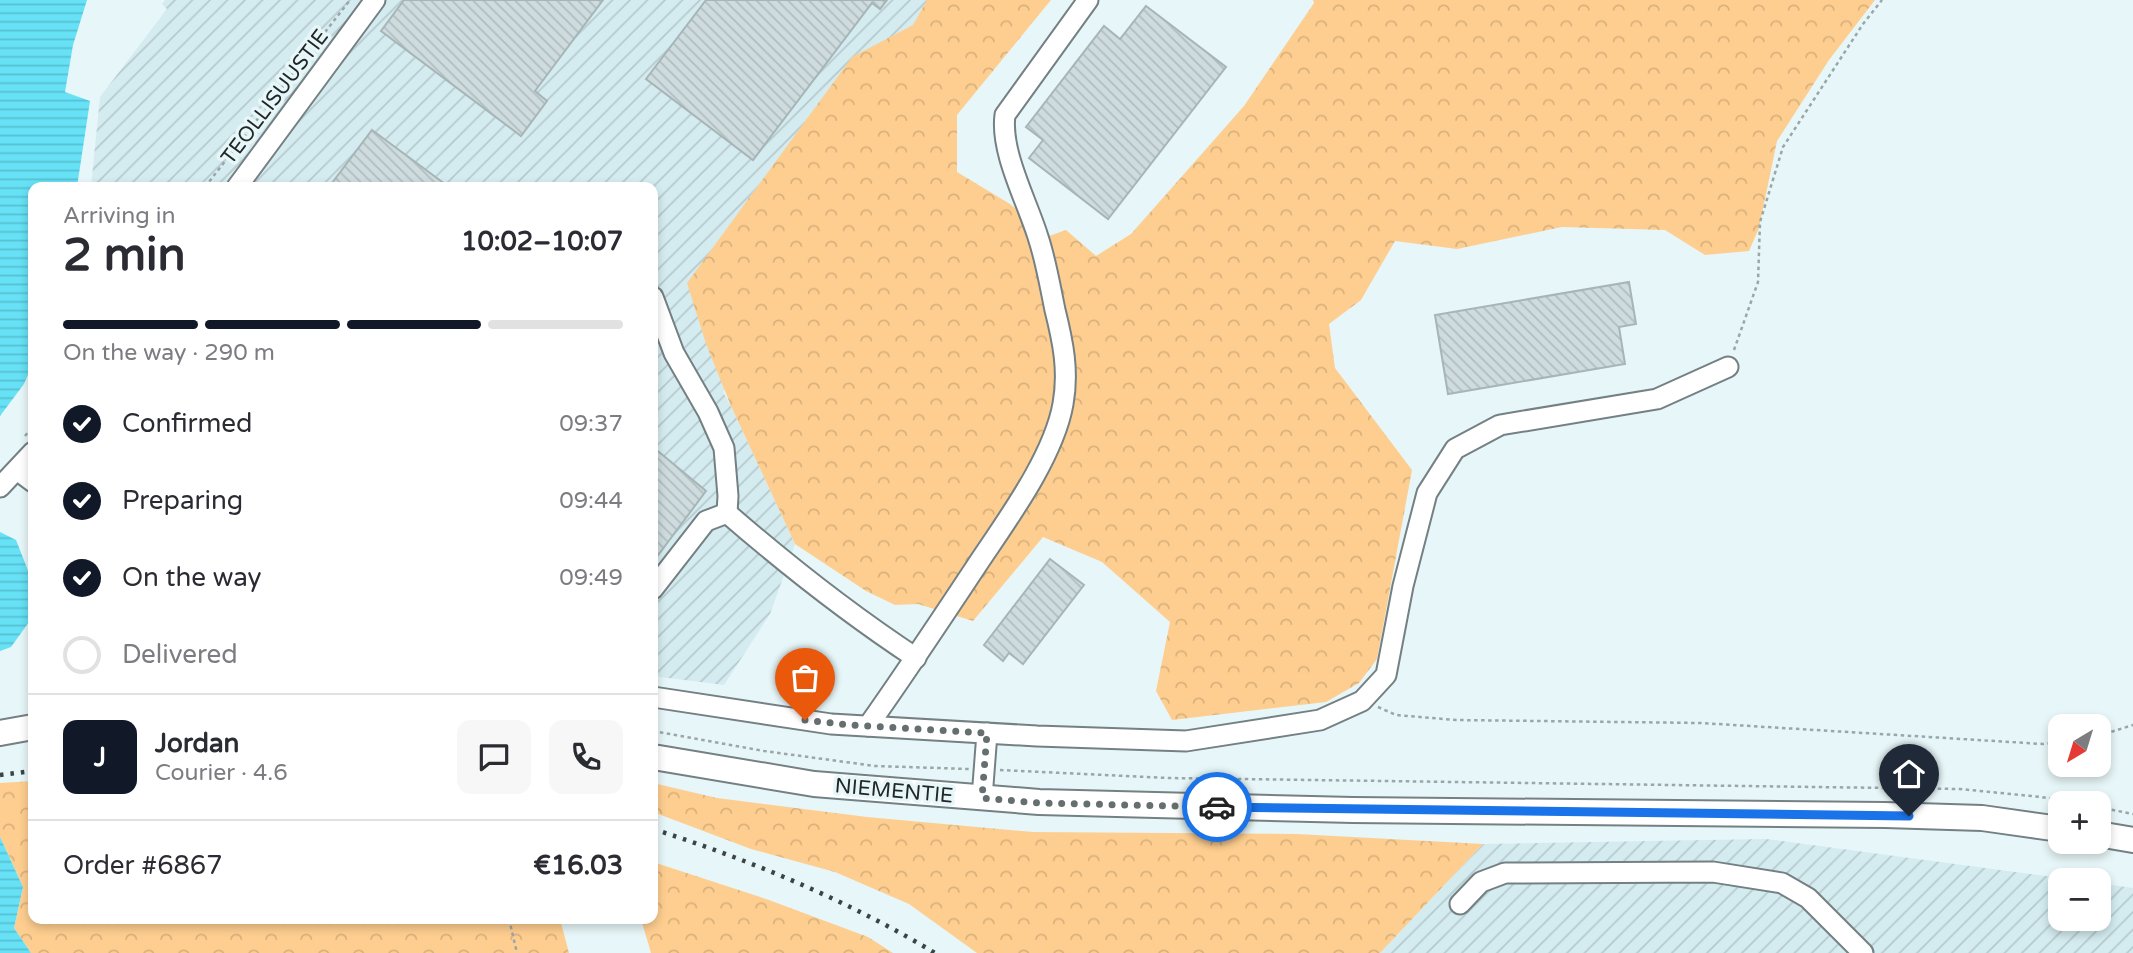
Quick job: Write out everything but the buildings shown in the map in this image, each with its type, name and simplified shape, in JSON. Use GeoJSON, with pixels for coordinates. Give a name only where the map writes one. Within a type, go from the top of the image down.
{"type":"FeatureCollection","features":[{"type":"Feature","properties":{"kind":"main road"},"geometry":{"type":"LineString","coordinates":[[0,733],[28,728]]}},
{"type":"Feature","properties":{"kind":"main road","name":"NIEMENTIE"},"geometry":{"type":"LineString","coordinates":[[658,758],[814,784],[1039,803],[1353,810],[1885,815],[1982,818],[2048,827]]}},
{"type":"Feature","properties":{"kind":"main road"},"geometry":{"type":"LineString","coordinates":[[2111,836],[2133,840]]}},
{"type":"Feature","properties":{"kind":"street","name":"TEOLLISUUSTIE"},"geometry":{"type":"LineString","coordinates":[[241,182],[375,0]]}},
{"type":"Feature","properties":{"kind":"street"},"geometry":{"type":"LineString","coordinates":[[868,726],[916,658],[1027,487],[1054,435],[1063,406],[1065,349],[1039,239],[1014,169],[1004,126],[1005,115],[1088,0]]}},
{"type":"Feature","properties":{"kind":"street"},"geometry":{"type":"LineString","coordinates":[[658,310],[674,353],[708,412],[724,448],[727,513]]}},
{"type":"Feature","properties":{"kind":"street"},"geometry":{"type":"LineString","coordinates":[[658,698],[831,724],[1186,741],[1320,720],[1362,701],[1386,675],[1403,586],[1427,493],[1455,449],[1500,425],[1657,399],[1728,367]]}},
{"type":"Feature","properties":{"kind":"street"},"geometry":{"type":"LineString","coordinates":[[0,487],[28,458]]}},
{"type":"Feature","properties":{"kind":"street"},"geometry":{"type":"LineString","coordinates":[[17,470],[28,478]]}},
{"type":"Feature","properties":{"kind":"street"},"geometry":{"type":"LineString","coordinates":[[727,513],[793,570],[869,628],[916,658]]}},
{"type":"Feature","properties":{"kind":"street"},"geometry":{"type":"LineString","coordinates":[[658,583],[706,521],[727,513]]}},
{"type":"Feature","properties":{"kind":"street"},"geometry":{"type":"LineString","coordinates":[[982,798],[987,733]]}},
{"type":"Feature","properties":{"kind":"street"},"geometry":{"type":"LineString","coordinates":[[1460,904],[1481,882],[1505,873],[1713,872],[1783,883],[1808,898],[1864,953]]}},
{"type":"Feature","properties":{"kind":"path"},"geometry":{"type":"LineString","coordinates":[[209,182],[350,0]]}},
{"type":"Feature","properties":{"kind":"path"},"geometry":{"type":"LineString","coordinates":[[1728,367],[1758,282],[1760,222],[1783,147],[1863,24],[1882,0]]}},
{"type":"Feature","properties":{"kind":"path"},"geometry":{"type":"LineString","coordinates":[[1362,701],[1396,715],[1456,720],[1701,723],[2048,743]]}},
{"type":"Feature","properties":{"kind":"path"},"geometry":{"type":"LineString","coordinates":[[2111,732],[2133,725]]}},
{"type":"Feature","properties":{"kind":"path"},"geometry":{"type":"LineString","coordinates":[[658,732],[764,751],[875,766],[1168,778],[1960,789],[2048,798]]}},
{"type":"Feature","properties":{"kind":"path"},"geometry":{"type":"LineString","coordinates":[[2111,810],[2133,814]]}},
{"type":"Feature","properties":{"kind":"path"},"geometry":{"type":"LineString","coordinates":[[510,924],[517,953]]}},
{"type":"Feature","properties":{"kind":"shaded area"},"geometry":{"type":"Polygon","coordinates":[[[165,0],[986,0],[723,392],[795,544],[770,614],[724,685],[658,677],[658,182],[92,182],[100,97],[167,9],[162,4],[165,0]]]}},
{"type":"Feature","properties":{"kind":"shaded area"},"geometry":{"type":"Polygon","coordinates":[[[1766,839],[2048,876],[2048,931],[2111,931],[2111,885],[2133,888],[2133,953],[1380,953],[1483,844],[1766,839]]]}},
{"type":"Feature","properties":{"kind":"green space"},"geometry":{"type":"Polygon","coordinates":[[[927,0],[1051,0],[957,115],[957,172],[1010,204],[1049,236],[1066,230],[1096,256],[1131,234],[1244,106],[1314,3],[1313,0],[1875,0],[1829,60],[1777,141],[1759,228],[1749,251],[1705,255],[1665,230],[1562,227],[1457,249],[1395,241],[1361,300],[1329,324],[1335,368],[1412,470],[1377,659],[1359,683],[1326,702],[1172,720],[1156,691],[1170,622],[1102,562],[1043,537],[973,621],[918,604],[895,605],[866,591],[795,544],[731,406],[706,344],[687,283],[852,57],[913,25],[927,0]]]}},
{"type":"Feature","properties":{"kind":"green space"},"geometry":{"type":"Polygon","coordinates":[[[28,781],[28,924],[561,924],[569,953],[31,953],[14,928],[23,887],[0,837],[0,783],[28,781]]]}},
{"type":"Feature","properties":{"kind":"green space"},"geometry":{"type":"Polygon","coordinates":[[[658,784],[717,798],[867,817],[1033,832],[1297,834],[1483,844],[1380,953],[977,953],[909,904],[835,872],[751,849],[658,814],[658,784]]]}},
{"type":"Feature","properties":{"kind":"green space"},"geometry":{"type":"Polygon","coordinates":[[[658,864],[769,900],[868,937],[893,953],[651,953],[642,924],[658,924],[658,864]]]}},
{"type":"Feature","properties":{"kind":"water"},"geometry":{"type":"Polygon","coordinates":[[[0,0],[87,0],[73,45],[65,92],[90,101],[78,182],[28,182],[28,375],[0,416],[0,0]]]}},
{"type":"Feature","properties":{"kind":"water"},"geometry":{"type":"Polygon","coordinates":[[[0,532],[16,540],[28,570],[28,623],[11,647],[0,651],[0,532]]]}},
{"type":"Feature","properties":{"kind":"water"},"geometry":{"type":"Polygon","coordinates":[[[0,837],[23,887],[14,928],[31,953],[0,953],[0,837]]]}},
{"type":"Feature","properties":{"kind":"railway"},"geometry":{"type":"LineString","coordinates":[[0,775],[28,772]]}},
{"type":"Feature","properties":{"kind":"railway"},"geometry":{"type":"LineString","coordinates":[[658,831],[726,854],[797,883],[867,916],[935,953]]}},
{"type":"Feature","properties":{"kind":"way so far"},"geometry":{"type":"LineString","coordinates":[[805,720],[831,724],[987,733],[982,798],[1039,803],[1217,807]]}},
{"type":"Feature","properties":{"kind":"route"},"geometry":{"type":"LineString","coordinates":[[1217,807],[1909,816]]}}]}
